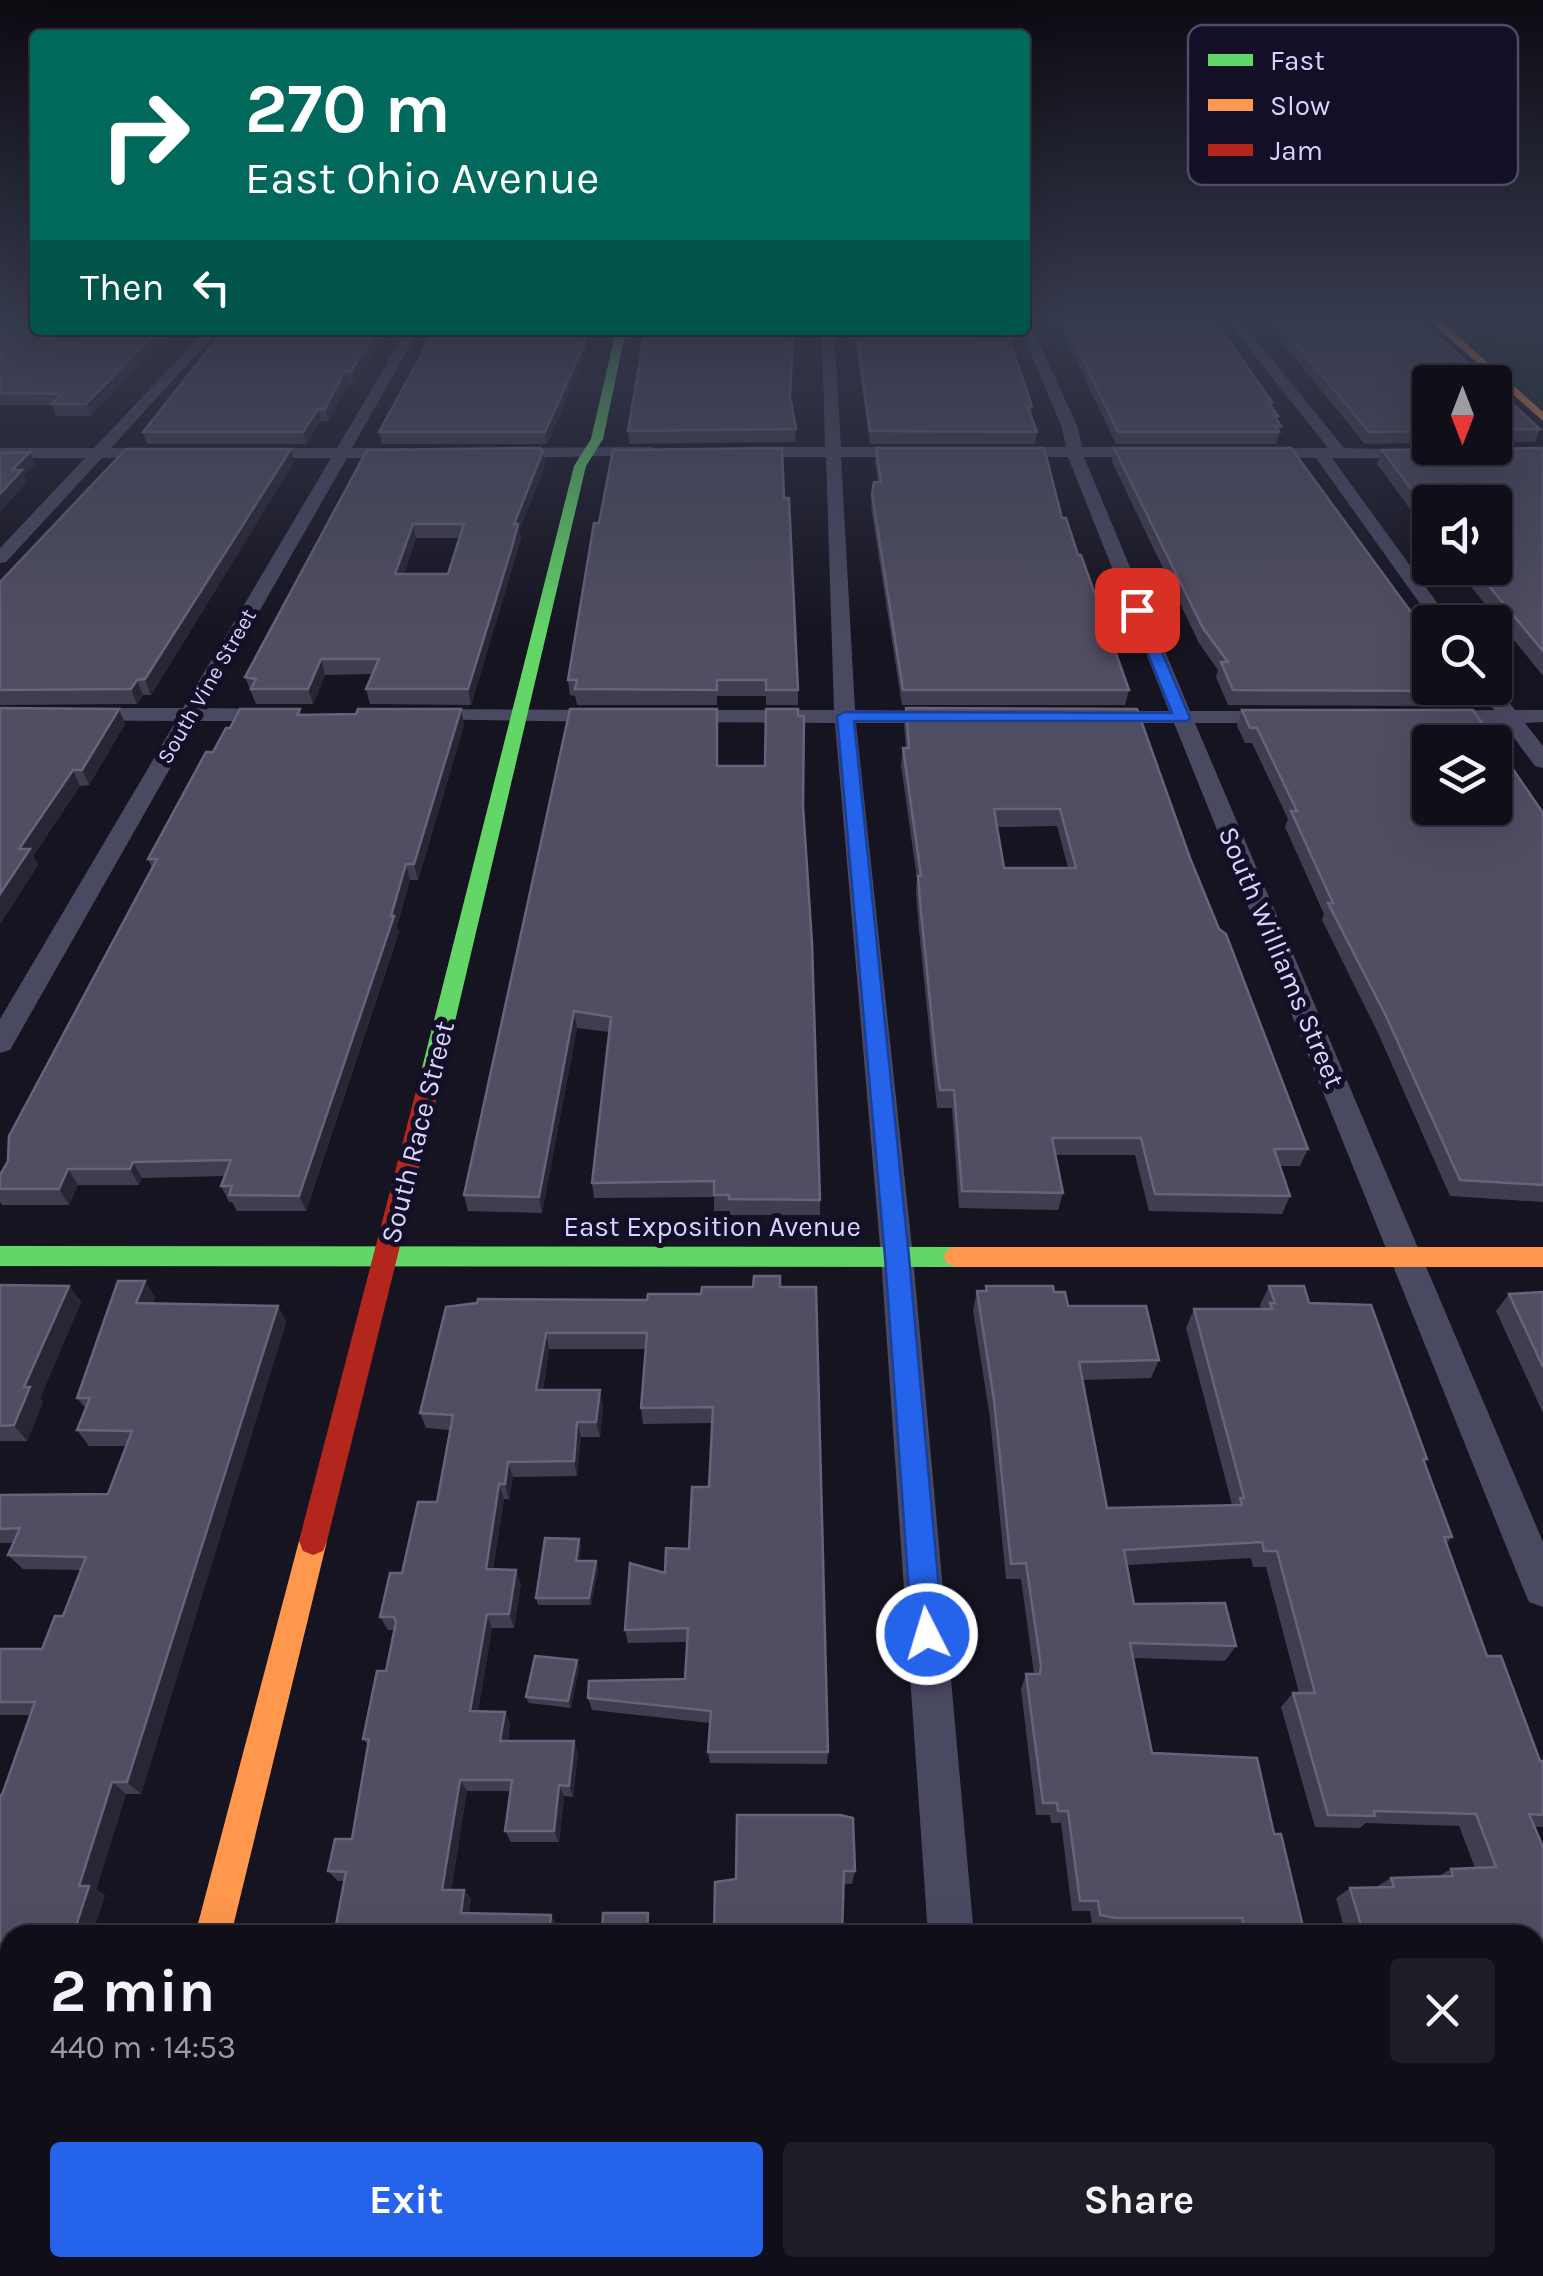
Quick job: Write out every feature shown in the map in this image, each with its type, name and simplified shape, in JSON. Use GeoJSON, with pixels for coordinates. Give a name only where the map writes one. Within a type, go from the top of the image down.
{"type":"FeatureCollection","features":[{"type":"Feature","properties":{"kind":"street"},"geometry":{"type":"LineString","coordinates":[[0,558],[127,420]]}},
{"type":"Feature","properties":{"kind":"street","name":"South Vine Street"},"geometry":{"type":"LineString","coordinates":[[0,1043],[361,420]]}},
{"type":"Feature","properties":{"kind":"street","name":"South Race Street"},"geometry":{"type":"LineString","coordinates":[[216,1925],[522,715],[580,466],[596,439],[600,420]]}},
{"type":"Feature","properties":{"kind":"street"},"geometry":{"type":"LineString","coordinates":[[832,420],[845,716],[897,1257],[950,1925]]}},
{"type":"Feature","properties":{"kind":"street","name":"South Williams Street"},"geometry":{"type":"LineString","coordinates":[[1067,420],[1078,467],[1543,1588]]}},
{"type":"Feature","properties":{"kind":"street"},"geometry":{"type":"LineString","coordinates":[[1314,420],[1340,453]]}},
{"type":"Feature","properties":{"kind":"street"},"geometry":{"type":"LineString","coordinates":[[491,453],[668,452]]}},
{"type":"Feature","properties":{"kind":"street"},"geometry":{"type":"LineString","coordinates":[[716,452],[941,452]]}},
{"type":"Feature","properties":{"kind":"street"},"geometry":{"type":"LineString","coordinates":[[978,452],[1176,452]]}},
{"type":"Feature","properties":{"kind":"street"},"geometry":{"type":"LineString","coordinates":[[0,453],[187,453]]}},
{"type":"Feature","properties":{"kind":"street"},"geometry":{"type":"LineString","coordinates":[[243,453],[418,453]]}},
{"type":"Feature","properties":{"kind":"street"},"geometry":{"type":"LineString","coordinates":[[1244,453],[1412,453]]}},
{"type":"Feature","properties":{"kind":"street"},"geometry":{"type":"LineString","coordinates":[[1321,454],[1430,605]]}},
{"type":"Feature","properties":{"kind":"street"},"geometry":{"type":"LineString","coordinates":[[1501,705],[1543,761]]}},
{"type":"Feature","properties":{"kind":"street"},"geometry":{"type":"LineString","coordinates":[[0,714],[300,715]]}},
{"type":"Feature","properties":{"kind":"street"},"geometry":{"type":"LineString","coordinates":[[404,715],[960,717]]}},
{"type":"Feature","properties":{"kind":"street"},"geometry":{"type":"LineString","coordinates":[[1412,717],[1543,716]]}},
{"type":"Feature","properties":{"kind":"street"},"geometry":{"type":"LineString","coordinates":[[1072,717],[1296,717]]}},
{"type":"Feature","properties":{"kind":"street","name":"East Exposition Avenue"},"geometry":{"type":"LineString","coordinates":[[0,1256],[1543,1257]]}},
{"type":"Feature","properties":{"kind":"building"},"geometry":{"type":"Polygon","coordinates":[[[152,420],[311,420],[303,432],[143,432],[152,420]]]}},
{"type":"Feature","properties":{"kind":"building"},"geometry":{"type":"Polygon","coordinates":[[[385,420],[550,420],[545,432],[379,432],[385,420]]]}},
{"type":"Feature","properties":{"kind":"building"},"geometry":{"type":"Polygon","coordinates":[[[630,420],[794,420],[796,429],[628,431],[630,420]]]}},
{"type":"Feature","properties":{"kind":"building"},"geometry":{"type":"Polygon","coordinates":[[[869,420],[1032,420],[1037,432],[870,431],[869,420]]]}},
{"type":"Feature","properties":{"kind":"building"},"geometry":{"type":"Polygon","coordinates":[[[1112,420],[1277,420],[1281,426],[1275,426],[1279,432],[1118,432],[1112,420]]]}},
{"type":"Feature","properties":{"kind":"building"},"geometry":{"type":"Polygon","coordinates":[[[1359,420],[1412,420],[1412,431],[1369,432],[1359,420]]]}},
{"type":"Feature","properties":{"kind":"building"},"geometry":{"type":"Polygon","coordinates":[[[1512,420],[1530,420],[1540,429],[1512,430],[1512,420]]]}},
{"type":"Feature","properties":{"kind":"building"},"geometry":{"type":"Polygon","coordinates":[[[782,448],[784,498],[789,498],[798,690],[766,690],[766,680],[717,680],[717,690],[575,689],[577,680],[568,680],[594,523],[599,523],[613,450],[782,448]]]}},
{"type":"Feature","properties":{"kind":"building"},"geometry":{"type":"Polygon","coordinates":[[[876,448],[1044,448],[1062,518],[1066,518],[1081,555],[1129,690],[903,690],[872,494],[874,482],[881,482],[876,448]]]}},
{"type":"Feature","properties":{"kind":"building"},"geometry":{"type":"Polygon","coordinates":[[[1114,448],[1291,448],[1412,613],[1412,691],[1233,690],[1221,662],[1228,662],[1203,628],[1114,448]]]}},
{"type":"Feature","properties":{"kind":"building"},"geometry":{"type":"Polygon","coordinates":[[[1512,448],[1543,448],[1543,651],[1512,614],[1512,605],[1505,605],[1488,585],[1512,585],[1512,485],[1412,485],[1412,490],[1382,450],[1412,450],[1412,465],[1512,465],[1512,448]]]}},
{"type":"Feature","properties":{"kind":"building"},"geometry":{"type":"Polygon","coordinates":[[[126,449],[291,449],[145,679],[137,680],[131,689],[0,690],[0,582],[126,449]]]}},
{"type":"Feature","properties":{"kind":"building"},"geometry":{"type":"Polygon","coordinates":[[[367,450],[543,451],[514,524],[518,524],[512,547],[468,689],[366,689],[379,659],[321,659],[308,689],[251,689],[256,679],[245,677],[367,450]],[[413,524],[395,574],[448,574],[464,524],[413,524]]]}},
{"type":"Feature","properties":{"kind":"building"},"geometry":{"type":"Polygon","coordinates":[[[30,452],[12,470],[22,470],[0,494],[0,453],[30,452]]]}},
{"type":"Feature","properties":{"kind":"building"},"geometry":{"type":"Polygon","coordinates":[[[0,708],[119,709],[82,770],[73,770],[19,849],[30,849],[0,894],[0,708]]]}},
{"type":"Feature","properties":{"kind":"building"},"geometry":{"type":"Polygon","coordinates":[[[906,708],[1137,709],[1190,858],[1219,929],[1226,934],[1308,1149],[1274,1149],[1290,1196],[1155,1194],[1141,1138],[1052,1138],[1063,1193],[962,1191],[954,1090],[940,1090],[936,1061],[921,876],[903,748],[909,748],[906,708]],[[994,809],[1004,868],[1076,868],[1060,809],[994,809]]]}},
{"type":"Feature","properties":{"kind":"building"},"geometry":{"type":"Polygon","coordinates":[[[240,709],[300,709],[297,715],[356,714],[358,709],[461,709],[414,864],[406,864],[394,916],[299,1196],[229,1195],[232,1186],[221,1186],[231,1160],[133,1162],[130,1169],[68,1169],[59,1189],[0,1189],[0,1175],[8,1161],[9,1136],[157,859],[148,859],[206,752],[213,752],[240,709]]]}},
{"type":"Feature","properties":{"kind":"building"},"geometry":{"type":"Polygon","coordinates":[[[570,709],[717,709],[717,766],[765,766],[766,709],[798,709],[798,716],[804,716],[803,806],[812,943],[820,1200],[729,1199],[729,1195],[714,1195],[714,1181],[592,1183],[611,1017],[574,1011],[539,1197],[464,1195],[570,709]]]}},
{"type":"Feature","properties":{"kind":"building"},"geometry":{"type":"Polygon","coordinates":[[[1242,710],[1473,710],[1483,725],[1412,725],[1412,825],[1512,825],[1512,768],[1543,813],[1543,1185],[1460,1180],[1386,1016],[1328,903],[1333,903],[1291,811],[1297,811],[1257,728],[1250,728],[1242,710]]]}},
{"type":"Feature","properties":{"kind":"building"},"geometry":{"type":"Polygon","coordinates":[[[754,1276],[780,1276],[780,1287],[816,1287],[828,1752],[708,1752],[711,1711],[588,1698],[589,1681],[685,1679],[688,1628],[625,1630],[630,1563],[665,1573],[666,1548],[689,1549],[692,1487],[709,1487],[713,1407],[641,1408],[647,1333],[546,1333],[536,1390],[600,1390],[596,1422],[577,1422],[574,1461],[508,1462],[505,1484],[499,1484],[486,1569],[516,1570],[509,1614],[487,1614],[470,1711],[505,1712],[500,1741],[574,1741],[569,1786],[559,1785],[554,1831],[505,1831],[512,1780],[460,1780],[442,1890],[464,1890],[461,1913],[551,1915],[550,1925],[336,1925],[346,1872],[328,1871],[335,1839],[352,1839],[369,1739],[363,1739],[377,1671],[386,1671],[396,1622],[394,1617],[380,1617],[390,1573],[402,1573],[418,1502],[437,1502],[453,1415],[420,1413],[446,1307],[477,1303],[478,1299],[647,1300],[648,1294],[701,1294],[702,1287],[753,1287],[754,1276]]]}},
{"type":"Feature","properties":{"kind":"building"},"geometry":{"type":"Polygon","coordinates":[[[118,1281],[145,1281],[136,1303],[278,1306],[127,1782],[112,1782],[79,1886],[89,1886],[76,1925],[0,1925],[0,1795],[35,1702],[0,1702],[0,1649],[42,1649],[55,1616],[63,1616],[86,1557],[8,1555],[20,1528],[0,1529],[0,1495],[108,1494],[132,1431],[77,1430],[90,1398],[77,1398],[118,1281]]]}},
{"type":"Feature","properties":{"kind":"building"},"geometry":{"type":"Polygon","coordinates":[[[0,1285],[69,1286],[24,1387],[30,1387],[14,1425],[0,1426],[0,1285]]]}},
{"type":"Feature","properties":{"kind":"building"},"geometry":{"type":"Polygon","coordinates":[[[986,1286],[1053,1286],[1054,1292],[1065,1292],[1068,1306],[1146,1306],[1159,1360],[1079,1362],[1107,1508],[1242,1505],[1240,1498],[1244,1498],[1194,1309],[1272,1309],[1270,1303],[1275,1303],[1269,1286],[1304,1286],[1309,1303],[1371,1305],[1427,1459],[1423,1459],[1452,1537],[1444,1537],[1487,1656],[1501,1656],[1543,1761],[1543,1815],[1529,1814],[1543,1847],[1543,1925],[1361,1925],[1350,1888],[1394,1887],[1391,1878],[1453,1876],[1451,1869],[1496,1867],[1476,1814],[1374,1811],[1375,1816],[1328,1815],[1293,1693],[1315,1693],[1277,1551],[1264,1551],[1262,1542],[1124,1550],[1134,1604],[1225,1603],[1236,1646],[1130,1643],[1152,1753],[1257,1758],[1274,1834],[1281,1834],[1303,1925],[1244,1925],[1242,1918],[1115,1918],[1100,1915],[1098,1901],[1080,1901],[1068,1811],[1058,1811],[1057,1803],[1043,1803],[1026,1674],[1040,1674],[1041,1666],[1026,1563],[1011,1564],[994,1400],[977,1291],[987,1291],[986,1286]]]}},
{"type":"Feature","properties":{"kind":"building"},"geometry":{"type":"Polygon","coordinates":[[[1543,1292],[1543,1367],[1509,1294],[1543,1292]]]}},
{"type":"Feature","properties":{"kind":"building"},"geometry":{"type":"Polygon","coordinates":[[[545,1538],[579,1539],[576,1561],[596,1561],[589,1598],[536,1598],[545,1538]]]}},
{"type":"Feature","properties":{"kind":"building"},"geometry":{"type":"Polygon","coordinates":[[[535,1656],[577,1660],[568,1701],[526,1697],[535,1656]]]}},
{"type":"Feature","properties":{"kind":"building"},"geometry":{"type":"Polygon","coordinates":[[[737,1815],[853,1818],[855,1871],[844,1871],[842,1925],[714,1925],[715,1882],[736,1879],[737,1815]]]}},
{"type":"Feature","properties":{"kind":"building"},"geometry":{"type":"Polygon","coordinates":[[[603,1913],[648,1913],[647,1925],[602,1925],[603,1913]]]}},
{"type":"Feature","properties":{"kind":"traffic: fast"},"geometry":{"type":"LineString","coordinates":[[433,1068],[580,466],[597,439],[601,420]]}},
{"type":"Feature","properties":{"kind":"traffic: fast"},"geometry":{"type":"LineString","coordinates":[[0,1256],[956,1257]]}},
{"type":"Feature","properties":{"kind":"traffic: slow"},"geometry":{"type":"LineString","coordinates":[[956,1257],[1543,1257]]}},
{"type":"Feature","properties":{"kind":"traffic: slow"},"geometry":{"type":"LineString","coordinates":[[216,1925],[313,1541]]}},
{"type":"Feature","properties":{"kind":"traffic: jam"},"geometry":{"type":"LineString","coordinates":[[313,1541],[433,1068]]}},
{"type":"Feature","properties":{"kind":"route"},"geometry":{"type":"LineString","coordinates":[[927,1634],[897,1257],[845,716],[1182,718],[1137,610]]}}]}
